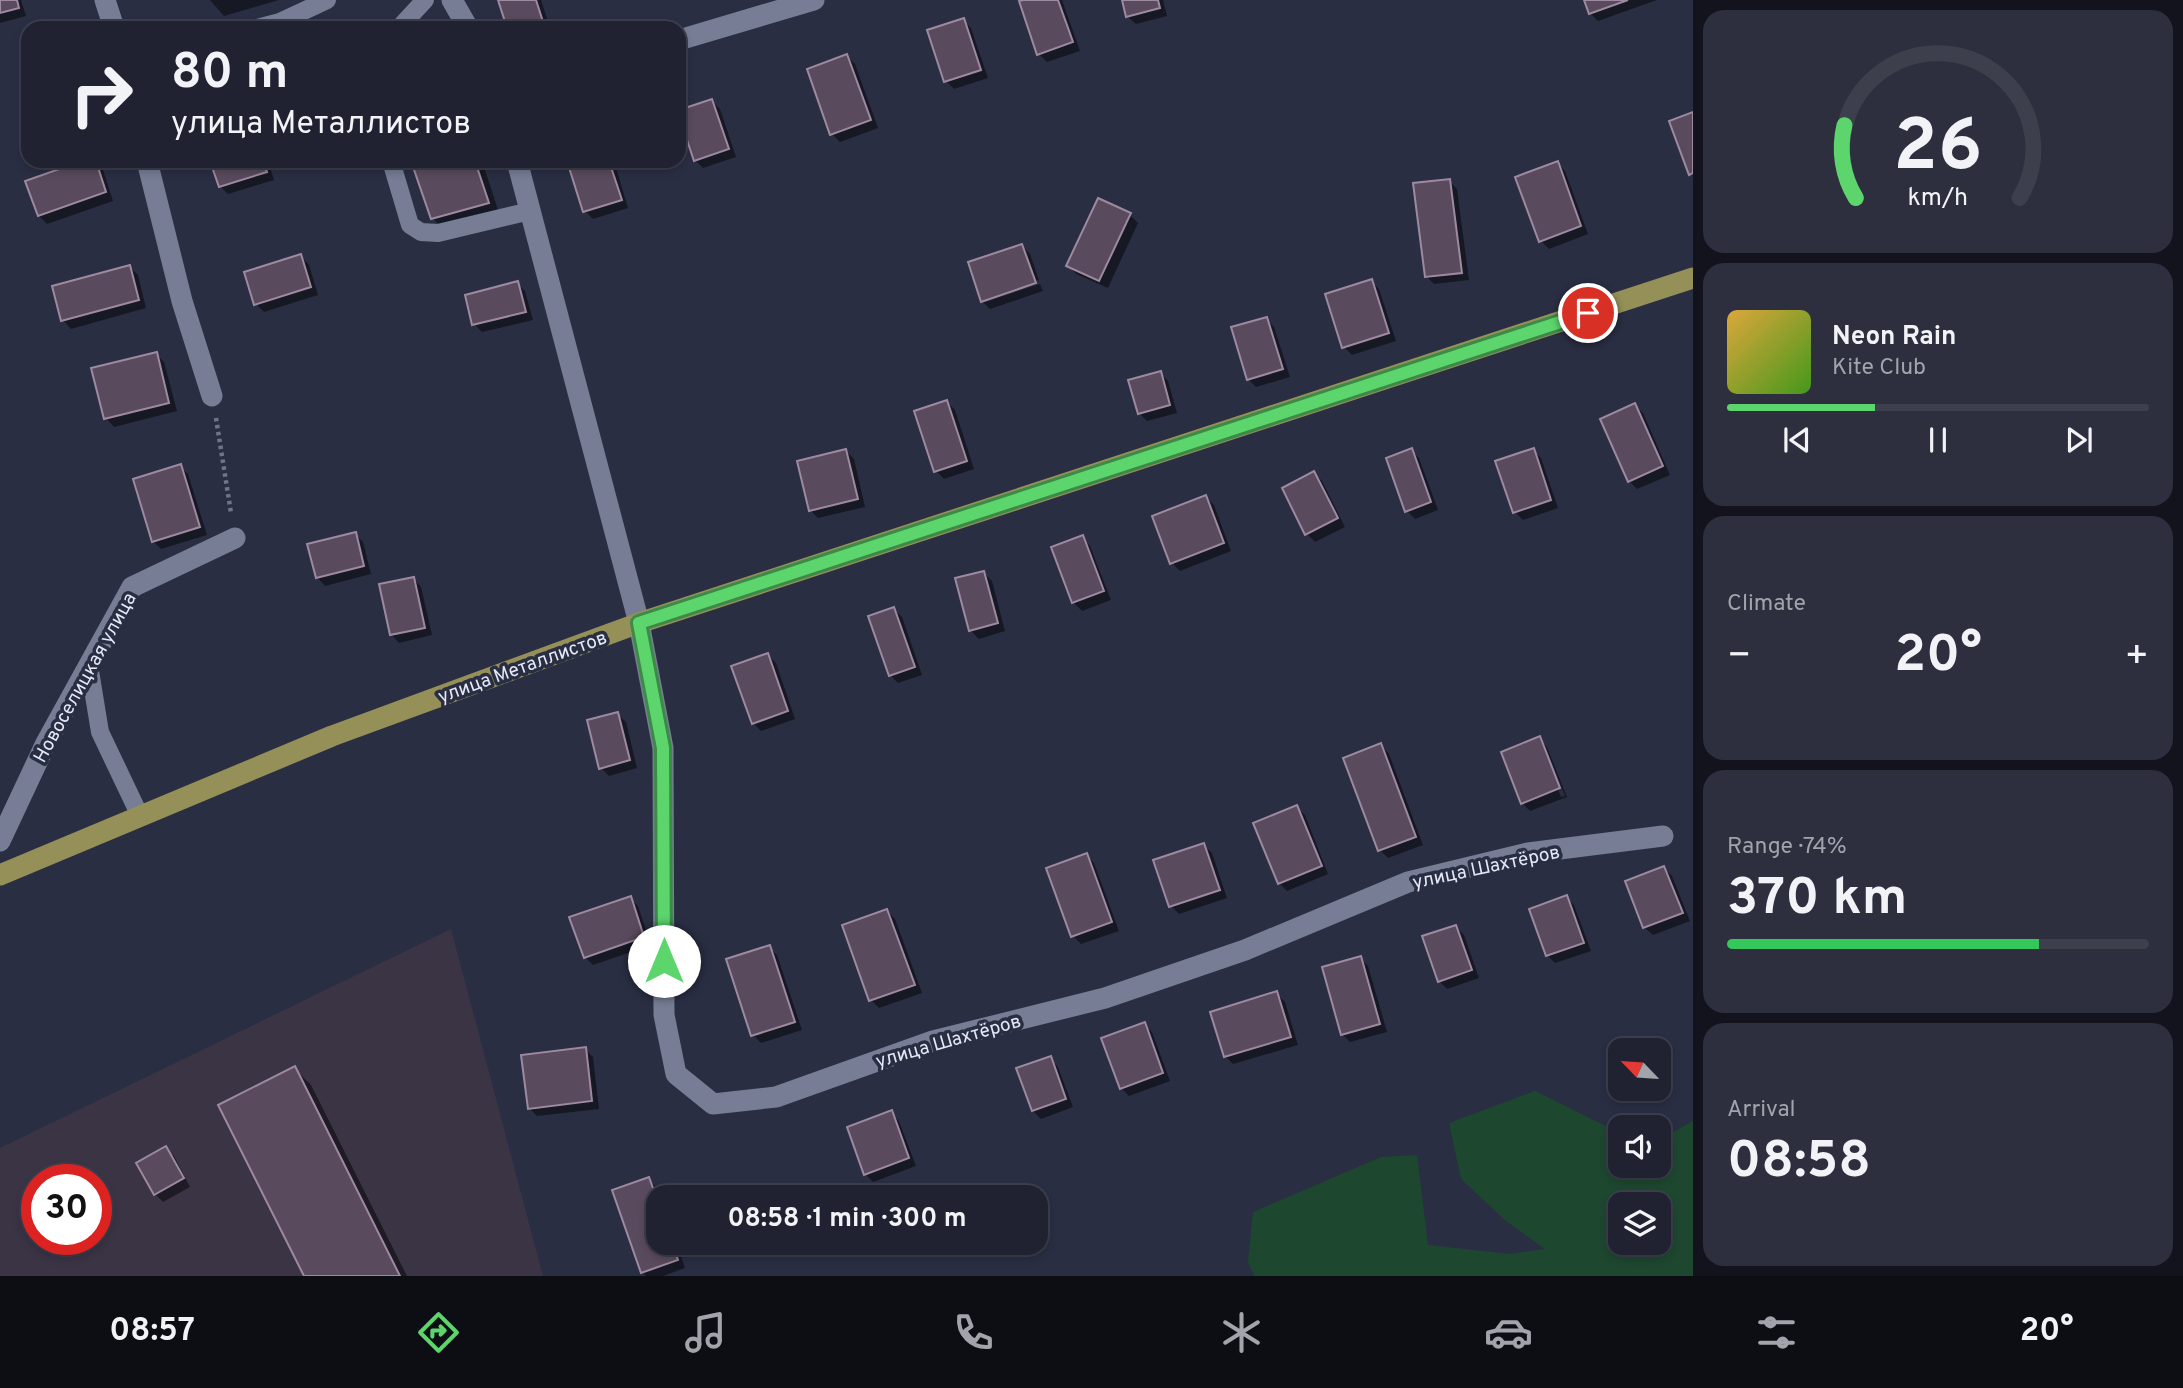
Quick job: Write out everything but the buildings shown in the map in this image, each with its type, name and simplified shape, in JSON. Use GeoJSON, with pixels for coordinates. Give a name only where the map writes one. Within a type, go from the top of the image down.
{"type":"FeatureCollection","features":[{"type":"Feature","properties":{"kind":"main road","name":"улица Металлистов"},"geometry":{"type":"LineString","coordinates":[[0,875],[332,736],[639,623],[1693,278]]}},
{"type":"Feature","properties":{"kind":"street"},"geometry":{"type":"LineString","coordinates":[[105,0],[113,21]]}},
{"type":"Feature","properties":{"kind":"street"},"geometry":{"type":"LineString","coordinates":[[452,0],[464,21]]}},
{"type":"Feature","properties":{"kind":"street"},"geometry":{"type":"LineString","coordinates":[[686,38],[814,0]]}},
{"type":"Feature","properties":{"kind":"street"},"geometry":{"type":"LineString","coordinates":[[149,168],[182,301],[212,396]]}},
{"type":"Feature","properties":{"kind":"street","name":"улица Шахтёров"},"geometry":{"type":"LineString","coordinates":[[519,168],[639,623],[663,748],[664,1015],[676,1074],[713,1104],[776,1097],[933,1041],[1105,998],[1245,950],[1408,882],[1528,853],[1663,836]]}},
{"type":"Feature","properties":{"kind":"street","name":"Новоселицкая улица"},"geometry":{"type":"LineString","coordinates":[[0,841],[46,743],[132,587],[235,538]]}},
{"type":"Feature","properties":{"kind":"lane"},"geometry":{"type":"LineString","coordinates":[[281,21],[327,0]]}},
{"type":"Feature","properties":{"kind":"lane"},"geometry":{"type":"LineString","coordinates":[[406,21],[425,0]]}},
{"type":"Feature","properties":{"kind":"lane"},"geometry":{"type":"LineString","coordinates":[[393,168],[410,225],[421,232],[438,233],[530,211]]}},
{"type":"Feature","properties":{"kind":"lane"},"geometry":{"type":"LineString","coordinates":[[89,665],[100,732],[141,816]]}},
{"type":"Feature","properties":{"kind":"path"},"geometry":{"type":"LineString","coordinates":[[212,396],[235,538]]}},
{"type":"Feature","properties":{"kind":"shaded area"},"geometry":{"type":"Polygon","coordinates":[[[451,929],[543,1276],[0,1276],[0,1148],[451,929]]]}},
{"type":"Feature","properties":{"kind":"green space"},"geometry":{"type":"Polygon","coordinates":[[[1535,1091],[1608,1127],[1608,1178],[1671,1178],[1671,1133],[1693,1121],[1693,1276],[1254,1276],[1248,1262],[1253,1212],[1381,1157],[1417,1155],[1428,1245],[1509,1254],[1545,1249],[1506,1221],[1461,1179],[1449,1123],[1535,1091]]]}},
{"type":"Feature","properties":{"kind":"route"},"geometry":{"type":"LineString","coordinates":[[664,961],[663,748],[639,623],[1588,313]]}}]}
